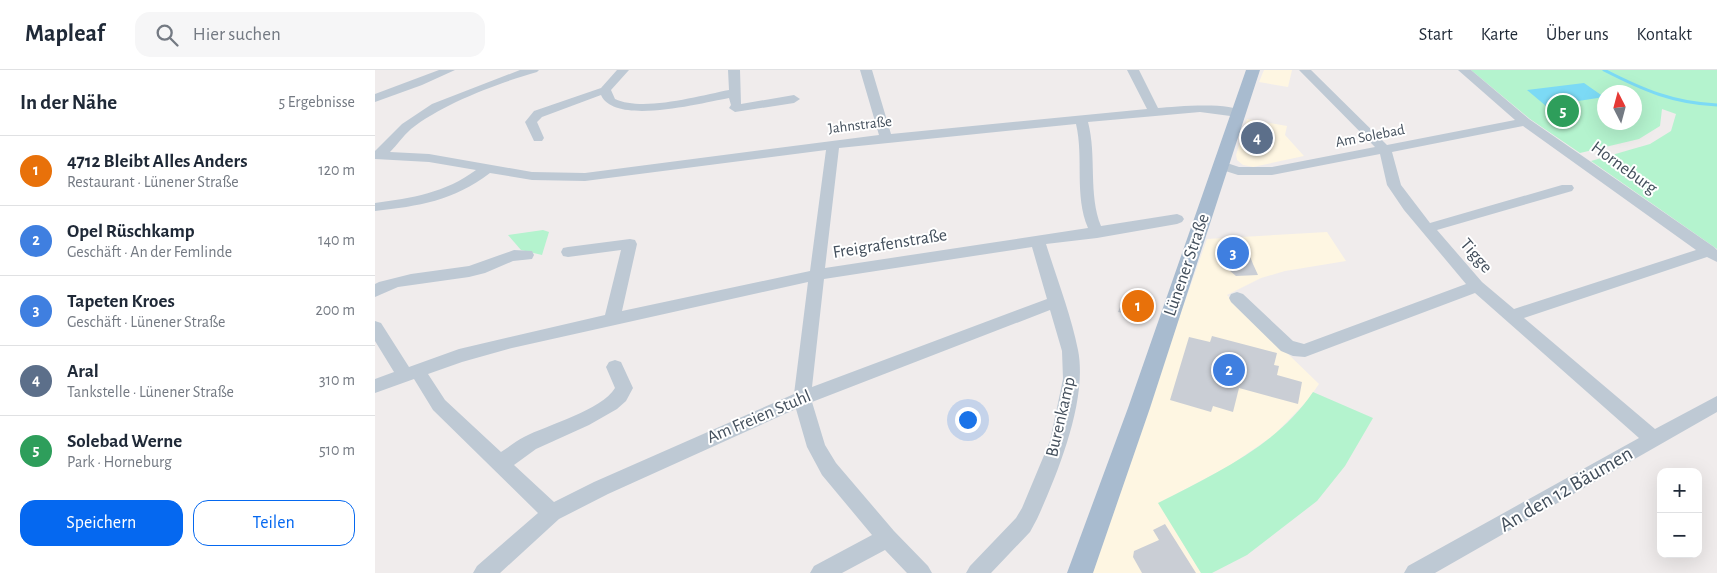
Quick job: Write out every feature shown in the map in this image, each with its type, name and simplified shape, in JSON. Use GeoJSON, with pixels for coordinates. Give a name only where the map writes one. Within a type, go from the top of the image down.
{"type":"FeatureCollection","features":[{"type":"Feature","properties":{"kind":"main road","name":"Lünener Straße"},"geometry":{"type":"LineString","coordinates":[[1080,573],[1139,408],[1253,70]]}},
{"type":"Feature","properties":{"kind":"street"},"geometry":{"type":"LineString","coordinates":[[375,98],[449,70]]}},
{"type":"Feature","properties":{"kind":"street"},"geometry":{"type":"LineString","coordinates":[[378,155],[406,127],[436,107],[527,70]]}},
{"type":"Feature","properties":{"kind":"street"},"geometry":{"type":"LineString","coordinates":[[538,138],[531,122],[538,114],[605,90],[623,70]]}},
{"type":"Feature","properties":{"kind":"street"},"geometry":{"type":"LineString","coordinates":[[734,70],[735,113],[795,99]]}},
{"type":"Feature","properties":{"kind":"street"},"geometry":{"type":"LineString","coordinates":[[866,70],[886,138]]}},
{"type":"Feature","properties":{"kind":"street"},"geometry":{"type":"LineString","coordinates":[[1133,70],[1154,112]]}},
{"type":"Feature","properties":{"kind":"street"},"geometry":{"type":"LineString","coordinates":[[1305,70],[1385,150]]}},
{"type":"Feature","properties":{"kind":"street","name":"Horneburg"},"geometry":{"type":"LineString","coordinates":[[1464,70],[1525,122],[1713,254]]}},
{"type":"Feature","properties":{"kind":"street"},"geometry":{"type":"LineString","coordinates":[[605,90],[611,101],[633,108],[734,93]]}},
{"type":"Feature","properties":{"kind":"street","name":"Jahnstraße"},"geometry":{"type":"LineString","coordinates":[[378,155],[429,158],[486,169],[541,176],[585,177],[886,138],[1200,108],[1238,113]]}},
{"type":"Feature","properties":{"kind":"street"},"geometry":{"type":"LineString","coordinates":[[1081,119],[1086,135],[1089,212],[1097,233]]}},
{"type":"Feature","properties":{"kind":"street","name":"Am Solebad"},"geometry":{"type":"LineString","coordinates":[[1221,165],[1239,171],[1272,171],[1525,122]]}},
{"type":"Feature","properties":{"kind":"street"},"geometry":{"type":"LineString","coordinates":[[833,145],[802,398],[816,447],[829,469],[887,538],[921,573]]}},
{"type":"Feature","properties":{"kind":"street","name":"Tigge"},"geometry":{"type":"LineString","coordinates":[[1385,150],[1394,185],[1409,207],[1477,286],[1653,439]]}},
{"type":"Feature","properties":{"kind":"street"},"geometry":{"type":"LineString","coordinates":[[375,207],[445,195],[470,182],[486,169]]}},
{"type":"Feature","properties":{"kind":"street"},"geometry":{"type":"LineString","coordinates":[[1428,228],[1567,188]]}},
{"type":"Feature","properties":{"kind":"street","name":"Freigrafenstraße"},"geometry":{"type":"LineString","coordinates":[[375,386],[412,372],[512,342],[817,275],[1097,233],[1177,219]]}},
{"type":"Feature","properties":{"kind":"street","name":"Burenkamp"},"geometry":{"type":"LineString","coordinates":[[977,573],[1023,525],[1030,514],[1059,441],[1072,379],[1070,351],[1038,242]]}},
{"type":"Feature","properties":{"kind":"street"},"geometry":{"type":"LineString","coordinates":[[568,252],[630,244],[612,320]]}},
{"type":"Feature","properties":{"kind":"street"},"geometry":{"type":"LineString","coordinates":[[375,290],[390,283],[479,269],[516,254],[527,255]]}},
{"type":"Feature","properties":{"kind":"street"},"geometry":{"type":"LineString","coordinates":[[1512,316],[1713,254]]}},
{"type":"Feature","properties":{"kind":"street"},"geometry":{"type":"LineString","coordinates":[[1237,298],[1287,346],[1299,351],[1323,346],[1477,286]]}},
{"type":"Feature","properties":{"kind":"street","name":"Am Freien Stuhl"},"geometry":{"type":"LineString","coordinates":[[484,573],[552,513],[660,460],[802,398],[1056,302]]}},
{"type":"Feature","properties":{"kind":"street"},"geometry":{"type":"LineString","coordinates":[[375,327],[412,372],[424,383],[439,405],[552,513]]}},
{"type":"Feature","properties":{"kind":"street"},"geometry":{"type":"LineString","coordinates":[[501,464],[529,443],[597,411],[620,397],[624,388],[615,367]]}},
{"type":"Feature","properties":{"kind":"street","name":"An den 12 Bäumen"},"geometry":{"type":"LineString","coordinates":[[1415,573],[1717,403]]}},
{"type":"Feature","properties":{"kind":"street"},"geometry":{"type":"LineString","coordinates":[[821,573],[887,538]]}},
{"type":"Feature","properties":{"kind":"shaded area"},"geometry":{"type":"Polygon","coordinates":[[[1264,70],[1292,70],[1288,87],[1259,82],[1264,70]]]}},
{"type":"Feature","properties":{"kind":"shaded area"},"geometry":{"type":"Polygon","coordinates":[[[1247,119],[1287,126],[1285,135],[1304,156],[1253,167],[1243,165],[1237,160],[1236,155],[1247,119]]]}},
{"type":"Feature","properties":{"kind":"shaded area"},"geometry":{"type":"Polygon","coordinates":[[[1327,232],[1346,261],[1285,271],[1261,278],[1227,295],[1319,384],[1307,401],[1274,435],[1229,466],[1159,503],[1201,573],[1089,573],[1207,239],[1327,232]]]}},
{"type":"Feature","properties":{"kind":"green space"},"geometry":{"type":"Polygon","coordinates":[[[1471,70],[1717,70],[1717,249],[1591,161],[1650,144],[1671,131],[1676,114],[1662,109],[1660,126],[1639,139],[1580,153],[1530,119],[1471,70]]]}},
{"type":"Feature","properties":{"kind":"green space"},"geometry":{"type":"Polygon","coordinates":[[[543,230],[549,232],[542,255],[521,250],[508,235],[543,230]]]}},
{"type":"Feature","properties":{"kind":"green space"},"geometry":{"type":"Polygon","coordinates":[[[1313,392],[1373,418],[1345,466],[1317,501],[1247,555],[1212,573],[1201,573],[1158,503],[1243,457],[1263,443],[1298,411],[1313,392]]]}},
{"type":"Feature","properties":{"kind":"water"},"geometry":{"type":"Polygon","coordinates":[[[1584,83],[1597,92],[1597,98],[1546,106],[1527,90],[1584,83]]]}},
{"type":"Feature","properties":{"kind":"building"},"geometry":{"type":"Polygon","coordinates":[[[1244,241],[1258,275],[1236,276],[1216,259],[1220,246],[1227,245],[1226,242],[1244,241]]]}},
{"type":"Feature","properties":{"kind":"building"},"geometry":{"type":"Polygon","coordinates":[[[1125,295],[1153,302],[1148,316],[1140,314],[1139,317],[1118,312],[1125,295]]]}},
{"type":"Feature","properties":{"kind":"building"},"geometry":{"type":"Polygon","coordinates":[[[1212,336],[1277,353],[1274,365],[1279,366],[1277,375],[1302,382],[1298,404],[1239,388],[1233,412],[1213,406],[1211,412],[1170,400],[1189,337],[1210,342],[1212,336]]]}},
{"type":"Feature","properties":{"kind":"building"},"geometry":{"type":"Polygon","coordinates":[[[1165,524],[1196,573],[1142,573],[1133,557],[1134,551],[1159,540],[1153,530],[1165,524]]]}},
{"type":"Feature","properties":{"kind":"waterway"},"geometry":{"type":"LineString","coordinates":[[1604,70],[1632,84],[1659,94],[1686,102],[1717,105]]}},
{"type":"Feature","properties":{"kind":"place","name":"Solebad Werne"},"geometry":{"type":"Point","coordinates":[1563,111]}},
{"type":"Feature","properties":{"kind":"place","name":"Aral"},"geometry":{"type":"Point","coordinates":[1257,138]}},
{"type":"Feature","properties":{"kind":"place","name":"Tapeten Kroes"},"geometry":{"type":"Point","coordinates":[1233,253]}},
{"type":"Feature","properties":{"kind":"place","name":"4712 Bleibt Alles Anders"},"geometry":{"type":"Point","coordinates":[1138,306]}},
{"type":"Feature","properties":{"kind":"place","name":"Opel Rüschkamp"},"geometry":{"type":"Point","coordinates":[1229,370]}}]}
